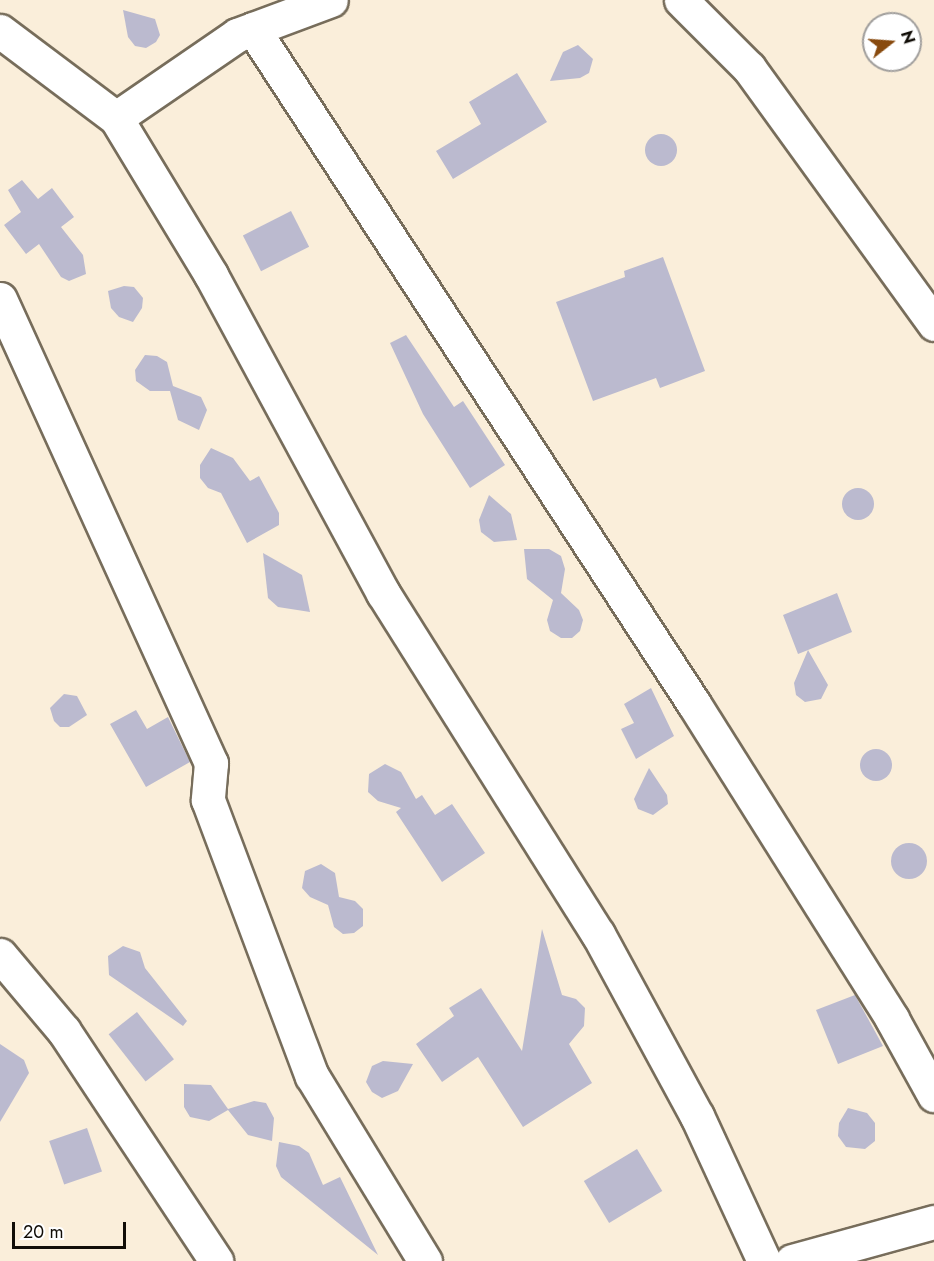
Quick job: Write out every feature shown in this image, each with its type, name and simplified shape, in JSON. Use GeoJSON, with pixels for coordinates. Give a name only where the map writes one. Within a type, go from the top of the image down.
{"type":"FeatureCollection","features":[{"type":"Feature","properties":{"kind":"street"},"geometry":{"type":"LineString","coordinates":[[116,118],[237,34],[331,0]]}},
{"type":"Feature","properties":{"kind":"street"},"geometry":{"type":"LineString","coordinates":[[681,0],[749,68],[934,324]]}},
{"type":"Feature","properties":{"kind":"street"},"geometry":{"type":"LineString","coordinates":[[253,29],[700,714],[892,1019],[934,1095]]}},
{"type":"Feature","properties":{"kind":"street"},"geometry":{"type":"LineString","coordinates":[[0,31],[116,118],[211,274],[383,593],[598,934],[697,1116],[764,1261]]}},
{"type":"Feature","properties":{"kind":"street"},"geometry":{"type":"LineString","coordinates":[[0,299],[211,763],[208,800],[312,1076],[425,1261]]}},
{"type":"Feature","properties":{"kind":"street"},"geometry":{"type":"LineString","coordinates":[[0,955],[64,1031],[216,1261]]}},
{"type":"Feature","properties":{"kind":"street"},"geometry":{"type":"LineString","coordinates":[[792,1261],[934,1222]]}},
{"type":"Feature","properties":{"kind":"building"},"geometry":{"type":"Polygon","coordinates":[[[123,10],[155,19],[160,35],[156,42],[146,48],[135,46],[128,37],[123,10]]]}},
{"type":"Feature","properties":{"kind":"building"},"geometry":{"type":"Polygon","coordinates":[[[578,45],[593,59],[589,73],[580,78],[550,81],[563,52],[578,45]]]}},
{"type":"Feature","properties":{"kind":"building"},"geometry":{"type":"Polygon","coordinates":[[[517,73],[547,122],[453,179],[436,151],[481,124],[469,102],[517,73]]]}},
{"type":"Feature","properties":{"kind":"building"},"geometry":{"type":"Polygon","coordinates":[[[661,134],[672,139],[677,150],[672,161],[661,166],[650,161],[645,150],[650,139],[661,134]]]}},
{"type":"Feature","properties":{"kind":"building"},"geometry":{"type":"Polygon","coordinates":[[[22,180],[38,199],[52,188],[74,217],[61,227],[83,255],[86,274],[69,281],[61,277],[39,244],[26,254],[4,225],[21,212],[8,190],[22,180]]]}},
{"type":"Feature","properties":{"kind":"building"},"geometry":{"type":"Polygon","coordinates":[[[291,211],[309,247],[261,271],[243,236],[291,211]]]}},
{"type":"Feature","properties":{"kind":"building"},"geometry":{"type":"Polygon","coordinates":[[[663,257],[705,371],[660,388],[656,378],[593,401],[556,302],[625,277],[624,271],[663,257]]]}},
{"type":"Feature","properties":{"kind":"building"},"geometry":{"type":"Polygon","coordinates":[[[124,286],[134,287],[143,298],[142,308],[133,322],[119,317],[111,308],[108,291],[124,286]]]}},
{"type":"Feature","properties":{"kind":"building"},"geometry":{"type":"Polygon","coordinates":[[[406,335],[454,407],[463,401],[505,465],[470,488],[423,414],[390,343],[406,335]]]}},
{"type":"Feature","properties":{"kind":"building"},"geometry":{"type":"Polygon","coordinates":[[[145,355],[157,356],[167,362],[173,386],[201,397],[207,410],[199,430],[178,420],[170,391],[150,391],[136,381],[135,370],[145,355]]]}},
{"type":"Feature","properties":{"kind":"building"},"geometry":{"type":"Polygon","coordinates":[[[211,448],[233,458],[250,481],[259,476],[279,513],[279,525],[247,543],[221,493],[208,488],[200,478],[200,465],[211,448]]]}},
{"type":"Feature","properties":{"kind":"building"},"geometry":{"type":"Polygon","coordinates":[[[858,488],[869,493],[874,504],[869,515],[858,520],[847,515],[842,504],[847,493],[858,488]]]}},
{"type":"Feature","properties":{"kind":"building"},"geometry":{"type":"Polygon","coordinates":[[[489,495],[511,514],[517,540],[494,542],[481,532],[479,520],[489,495]]]}},
{"type":"Feature","properties":{"kind":"building"},"geometry":{"type":"Polygon","coordinates":[[[524,549],[549,549],[561,556],[565,569],[561,593],[579,610],[583,620],[580,631],[572,638],[561,638],[550,631],[547,620],[553,600],[527,579],[524,549]]]}},
{"type":"Feature","properties":{"kind":"building"},"geometry":{"type":"Polygon","coordinates":[[[263,553],[302,575],[310,612],[278,607],[268,598],[263,553]]]}},
{"type":"Feature","properties":{"kind":"building"},"geometry":{"type":"Polygon","coordinates":[[[837,593],[852,632],[798,654],[783,615],[837,593]]]}},
{"type":"Feature","properties":{"kind":"building"},"geometry":{"type":"Polygon","coordinates":[[[808,650],[828,685],[821,699],[805,702],[796,695],[794,683],[808,650]]]}},
{"type":"Feature","properties":{"kind":"building"},"geometry":{"type":"Polygon","coordinates":[[[651,688],[674,736],[636,759],[621,729],[634,723],[624,704],[651,688]]]}},
{"type":"Feature","properties":{"kind":"building"},"geometry":{"type":"Polygon","coordinates":[[[64,694],[77,696],[87,715],[69,727],[60,727],[54,721],[50,708],[64,694]]]}},
{"type":"Feature","properties":{"kind":"building"},"geometry":{"type":"Polygon","coordinates":[[[136,710],[147,729],[168,717],[190,762],[146,787],[110,724],[136,710]]]}},
{"type":"Feature","properties":{"kind":"building"},"geometry":{"type":"Polygon","coordinates":[[[876,749],[888,753],[892,765],[888,777],[876,781],[864,777],[860,765],[864,753],[876,749]]]}},
{"type":"Feature","properties":{"kind":"building"},"geometry":{"type":"Polygon","coordinates":[[[385,764],[401,772],[416,799],[422,795],[435,815],[452,804],[485,853],[442,882],[396,812],[401,808],[378,801],[368,792],[369,774],[385,764]]]}},
{"type":"Feature","properties":{"kind":"building"},"geometry":{"type":"Polygon","coordinates":[[[649,768],[667,795],[668,804],[653,815],[638,809],[634,799],[649,768]]]}},
{"type":"Feature","properties":{"kind":"building"},"geometry":{"type":"Polygon","coordinates":[[[909,843],[922,848],[927,861],[922,874],[909,879],[896,874],[891,861],[896,848],[909,843]]]}},
{"type":"Feature","properties":{"kind":"building"},"geometry":{"type":"Polygon","coordinates":[[[321,864],[335,873],[339,897],[355,901],[363,909],[363,926],[354,933],[343,934],[334,927],[328,905],[310,897],[302,888],[305,871],[321,864]]]}},
{"type":"Feature","properties":{"kind":"building"},"geometry":{"type":"Polygon","coordinates":[[[542,929],[562,995],[576,999],[585,1008],[584,1026],[569,1044],[592,1083],[523,1127],[478,1057],[442,1082],[416,1044],[454,1016],[449,1008],[481,988],[522,1051],[542,929]]]}},
{"type":"Feature","properties":{"kind":"building"},"geometry":{"type":"Polygon","coordinates":[[[123,946],[140,952],[145,968],[187,1021],[183,1026],[109,975],[108,956],[123,946]]]}},
{"type":"Feature","properties":{"kind":"building"},"geometry":{"type":"Polygon","coordinates":[[[855,995],[883,1046],[838,1064],[816,1010],[855,995]]]}},
{"type":"Feature","properties":{"kind":"building"},"geometry":{"type":"Polygon","coordinates":[[[137,1012],[174,1059],[146,1081],[109,1034],[137,1012]]]}},
{"type":"Feature","properties":{"kind":"building"},"geometry":{"type":"Polygon","coordinates":[[[0,1044],[24,1060],[29,1073],[0,1122],[0,1044]]]}},
{"type":"Feature","properties":{"kind":"building"},"geometry":{"type":"Polygon","coordinates":[[[383,1061],[413,1064],[398,1091],[382,1098],[372,1092],[366,1082],[372,1066],[383,1061]]]}},
{"type":"Feature","properties":{"kind":"building"},"geometry":{"type":"Polygon","coordinates":[[[184,1084],[211,1085],[228,1109],[254,1101],[266,1103],[274,1118],[272,1141],[248,1135],[228,1110],[209,1121],[190,1117],[184,1107],[184,1084]]]}},
{"type":"Feature","properties":{"kind":"building"},"geometry":{"type":"Polygon","coordinates":[[[848,1108],[867,1113],[875,1123],[875,1141],[865,1149],[846,1147],[838,1136],[839,1123],[848,1108]]]}},
{"type":"Feature","properties":{"kind":"building"},"geometry":{"type":"Polygon","coordinates":[[[87,1128],[102,1171],[64,1185],[49,1141],[87,1128]]]}},
{"type":"Feature","properties":{"kind":"building"},"geometry":{"type":"Polygon","coordinates":[[[279,1142],[299,1146],[309,1153],[323,1185],[340,1177],[378,1255],[281,1177],[276,1166],[279,1142]]]}},
{"type":"Feature","properties":{"kind":"building"},"geometry":{"type":"Polygon","coordinates":[[[637,1149],[662,1191],[609,1223],[584,1181],[637,1149]]]}}]}
